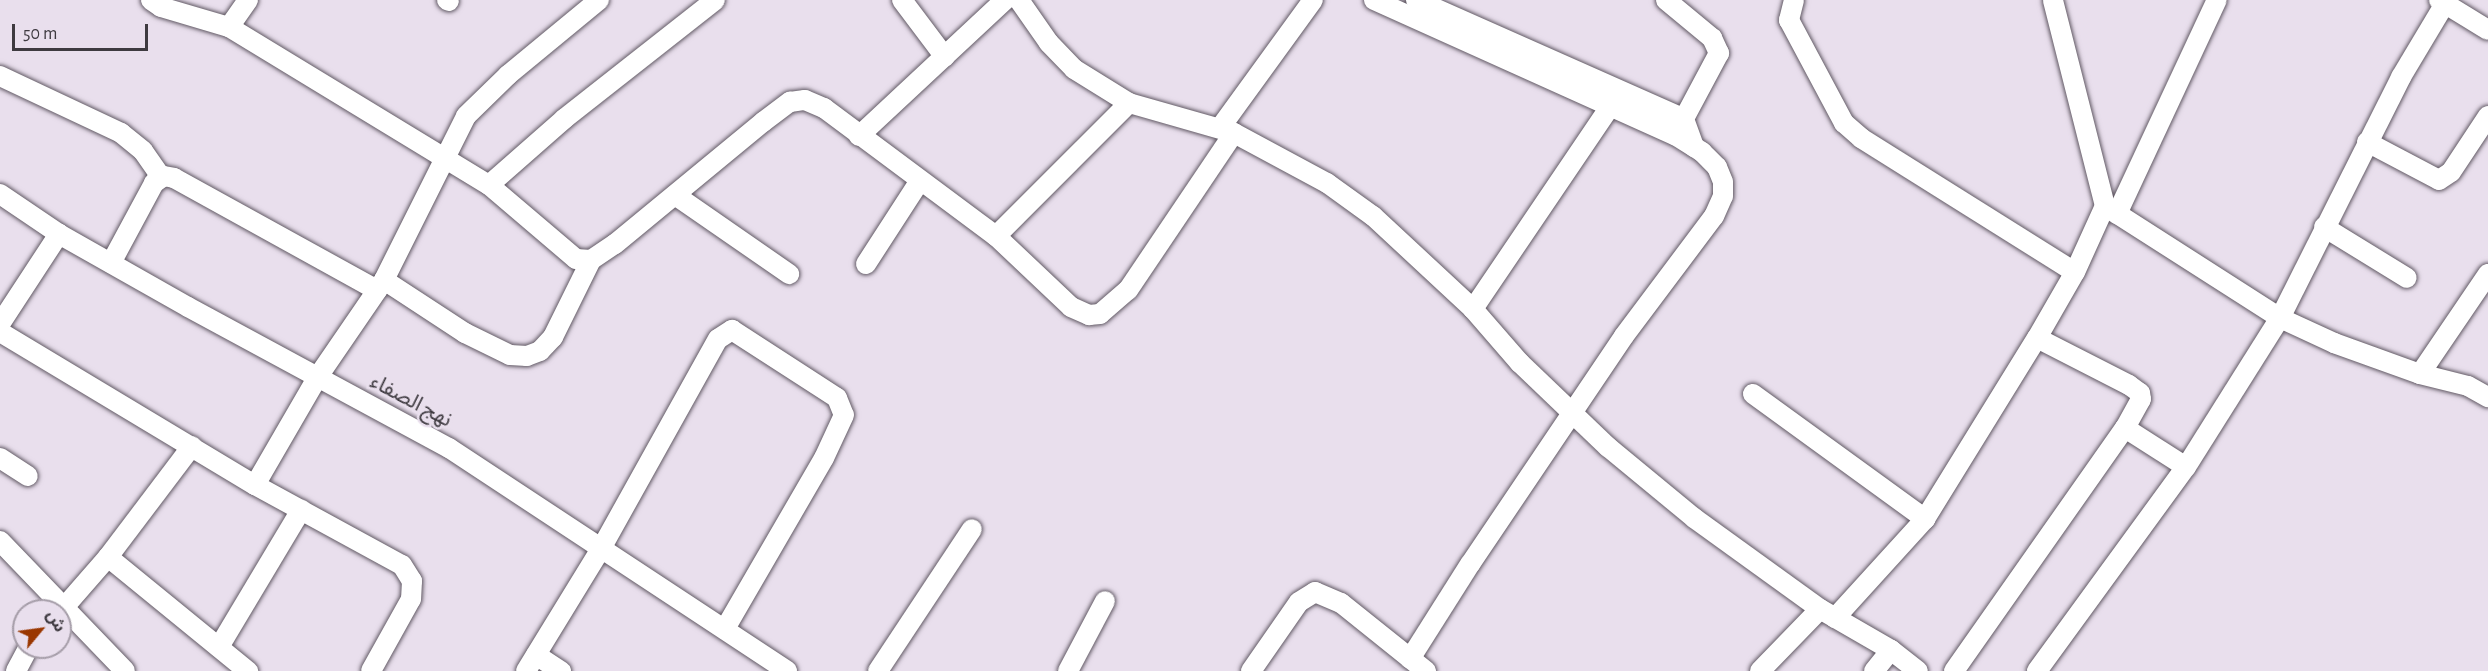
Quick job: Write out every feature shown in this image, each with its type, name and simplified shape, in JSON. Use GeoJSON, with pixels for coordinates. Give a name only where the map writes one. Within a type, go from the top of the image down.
{"type":"FeatureCollection","features":[{"type":"Feature","properties":{"kind":"street"},"geometry":{"type":"LineString","coordinates":[[151,0],[161,8],[230,27],[489,184],[566,254],[591,260]]}},
{"type":"Feature","properties":{"kind":"street"},"geometry":{"type":"LineString","coordinates":[[230,27],[248,0]]}},
{"type":"Feature","properties":{"kind":"street"},"geometry":{"type":"LineString","coordinates":[[255,485],[317,378],[380,285],[466,116],[483,97],[599,0]]}},
{"type":"Feature","properties":{"kind":"street"},"geometry":{"type":"LineString","coordinates":[[489,184],[564,119],[715,0]]}},
{"type":"Feature","properties":{"kind":"street"},"geometry":{"type":"LineString","coordinates":[[902,0],[945,57]]}},
{"type":"Feature","properties":{"kind":"street"},"geometry":{"type":"LineString","coordinates":[[859,136],[1005,0]]}},
{"type":"Feature","properties":{"kind":"street"},"geometry":{"type":"LineString","coordinates":[[1018,0],[1049,43],[1074,69],[1129,103],[1227,130],[1327,183],[1373,216],[1473,309],[1574,416],[1694,518],[1827,613],[1891,650],[1918,671]]}},
{"type":"Feature","properties":{"kind":"street"},"geometry":{"type":"LineString","coordinates":[[161,177],[174,178],[380,285],[465,333],[510,355],[527,356],[540,351],[553,337],[591,260],[790,102],[805,100],[824,108],[919,183],[996,236],[1071,308],[1089,315],[1100,314],[1128,290],[1227,130],[1313,0]]}},
{"type":"Feature","properties":{"kind":"street"},"geometry":{"type":"LineString","coordinates":[[1251,671],[1299,602],[1315,591],[1341,603],[1417,666],[1470,564],[1574,416],[1624,336],[1714,216],[1723,196],[1723,182],[1717,167],[1694,147],[1680,127],[1615,99],[1418,5],[1374,0]]}},
{"type":"Feature","properties":{"kind":"street"},"geometry":{"type":"LineString","coordinates":[[1666,0],[1712,38],[1719,53],[1680,127]]}},
{"type":"Feature","properties":{"kind":"street"},"geometry":{"type":"LineString","coordinates":[[1794,0],[1789,20],[1844,123],[1861,138],[2075,272]]}},
{"type":"Feature","properties":{"kind":"street"},"geometry":{"type":"LineString","coordinates":[[2053,0],[2111,210],[2280,318],[2334,343],[2420,374],[2468,386],[2488,397]]}},
{"type":"Feature","properties":{"kind":"street"},"geometry":{"type":"LineString","coordinates":[[2037,671],[2186,467],[2280,318],[2367,142],[2443,1],[2488,30]]}},
{"type":"Feature","properties":{"kind":"street"},"geometry":{"type":"LineString","coordinates":[[1760,671],[1827,613],[1925,519],[2037,338],[2111,210],[2210,2]]}},
{"type":"Feature","properties":{"kind":"street"},"geometry":{"type":"LineString","coordinates":[[0,76],[121,133],[143,151],[161,177]]}},
{"type":"Feature","properties":{"kind":"street"},"geometry":{"type":"LineString","coordinates":[[1473,309],[1615,99]]}},
{"type":"Feature","properties":{"kind":"street"},"geometry":{"type":"LineString","coordinates":[[996,236],[1129,103]]}},
{"type":"Feature","properties":{"kind":"street"},"geometry":{"type":"LineString","coordinates":[[2367,142],[2439,180],[2451,172],[2488,116]]}},
{"type":"Feature","properties":{"kind":"street"},"geometry":{"type":"LineString","coordinates":[[111,263],[161,177]]}},
{"type":"Feature","properties":{"kind":"street"},"geometry":{"type":"LineString","coordinates":[[866,264],[919,183]]}},
{"type":"Feature","properties":{"kind":"street","name":"نهج الصفاء"},"geometry":{"type":"LineString","coordinates":[[0,194],[59,234],[317,378],[449,448],[787,671]]}},
{"type":"Feature","properties":{"kind":"street"},"geometry":{"type":"LineString","coordinates":[[675,195],[789,274]]}},
{"type":"Feature","properties":{"kind":"street"},"geometry":{"type":"LineString","coordinates":[[2324,228],[2407,278]]}},
{"type":"Feature","properties":{"kind":"street"},"geometry":{"type":"LineString","coordinates":[[0,324],[59,234]]}},
{"type":"Feature","properties":{"kind":"street"},"geometry":{"type":"LineString","coordinates":[[2420,374],[2488,273]]}},
{"type":"Feature","properties":{"kind":"street"},"geometry":{"type":"LineString","coordinates":[[0,332],[255,485],[393,559],[409,573],[414,590],[411,599],[371,671]]}},
{"type":"Feature","properties":{"kind":"street"},"geometry":{"type":"LineString","coordinates":[[561,671],[531,663],[602,547],[725,332],[739,333],[837,398],[844,415],[841,425],[725,629]]}},
{"type":"Feature","properties":{"kind":"street"},"geometry":{"type":"LineString","coordinates":[[1954,671],[2125,428],[2141,399],[2136,389],[2037,338]]}},
{"type":"Feature","properties":{"kind":"street"},"geometry":{"type":"LineString","coordinates":[[1753,394],[1925,519]]}},
{"type":"Feature","properties":{"kind":"street"},"geometry":{"type":"LineString","coordinates":[[2125,428],[2186,467]]}},
{"type":"Feature","properties":{"kind":"street"},"geometry":{"type":"LineString","coordinates":[[72,599],[108,557],[192,446]]}},
{"type":"Feature","properties":{"kind":"street"},"geometry":{"type":"LineString","coordinates":[[0,458],[28,476]]}},
{"type":"Feature","properties":{"kind":"street"},"geometry":{"type":"LineString","coordinates":[[219,646],[301,510]]}},
{"type":"Feature","properties":{"kind":"street"},"geometry":{"type":"LineString","coordinates":[[878,671],[972,529]]}},
{"type":"Feature","properties":{"kind":"street"},"geometry":{"type":"LineString","coordinates":[[0,541],[54,599]]}},
{"type":"Feature","properties":{"kind":"street"},"geometry":{"type":"LineString","coordinates":[[108,557],[248,671]]}},
{"type":"Feature","properties":{"kind":"street"},"geometry":{"type":"LineString","coordinates":[[1068,671],[1105,601]]}},
{"type":"Feature","properties":{"kind":"street"},"geometry":{"type":"LineString","coordinates":[[72,618],[126,671]]}},
{"type":"Feature","properties":{"kind":"street"},"geometry":{"type":"LineString","coordinates":[[1874,671],[1891,650]]}}]}
